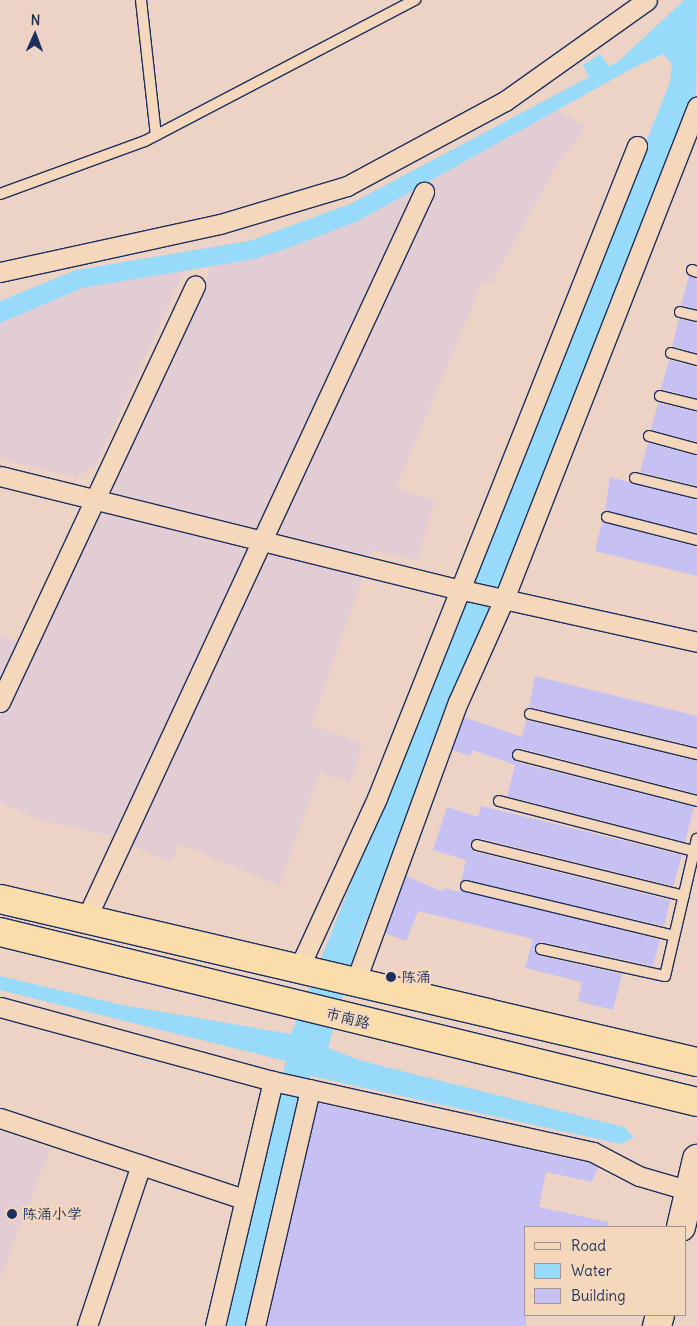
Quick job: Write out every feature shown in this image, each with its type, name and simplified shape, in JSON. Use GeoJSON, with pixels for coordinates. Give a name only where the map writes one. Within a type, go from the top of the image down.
{"type":"FeatureCollection","features":[{"type":"Feature","properties":{"kind":"highway"},"geometry":{"type":"LineString","coordinates":[[0,899],[697,1062]]}},
{"type":"Feature","properties":{"kind":"highway","name":"市南路"},"geometry":{"type":"LineString","coordinates":[[0,932],[697,1102]]}},
{"type":"Feature","properties":{"kind":"street"},"geometry":{"type":"LineString","coordinates":[[0,272],[220,224],[347,186],[505,101],[647,0]]}},
{"type":"Feature","properties":{"kind":"street"},"geometry":{"type":"LineString","coordinates":[[353,983],[458,702],[501,599],[697,107]]}},
{"type":"Feature","properties":{"kind":"street"},"geometry":{"type":"LineString","coordinates":[[302,971],[464,590],[637,146]]}},
{"type":"Feature","properties":{"kind":"street"},"geometry":{"type":"LineString","coordinates":[[86,920],[424,192]]}},
{"type":"Feature","properties":{"kind":"street"},"geometry":{"type":"LineString","coordinates":[[0,702],[195,284]]}},
{"type":"Feature","properties":{"kind":"street"},"geometry":{"type":"LineString","coordinates":[[0,476],[501,599],[697,642]]}},
{"type":"Feature","properties":{"kind":"street"},"geometry":{"type":"LineString","coordinates":[[0,1007],[276,1082],[593,1152],[639,1176],[690,1191]]}},
{"type":"Feature","properties":{"kind":"street"},"geometry":{"type":"LineString","coordinates":[[215,1326],[244,1199],[276,1082]]}},
{"type":"Feature","properties":{"kind":"street"},"geometry":{"type":"LineString","coordinates":[[255,1326],[307,1088]]}},
{"type":"Feature","properties":{"kind":"street"},"geometry":{"type":"LineString","coordinates":[[0,1118],[244,1199]]}},
{"type":"Feature","properties":{"kind":"street"},"geometry":{"type":"LineString","coordinates":[[681,1226],[697,1159]]}},
{"type":"Feature","properties":{"kind":"street"},"geometry":{"type":"LineString","coordinates":[[87,1326],[141,1165]]}},
{"type":"Feature","properties":{"kind":"lane"},"geometry":{"type":"LineString","coordinates":[[141,0],[156,135]]}},
{"type":"Feature","properties":{"kind":"lane"},"geometry":{"type":"LineString","coordinates":[[0,194],[156,135],[415,0]]}},
{"type":"Feature","properties":{"kind":"lane"},"geometry":{"type":"LineString","coordinates":[[680,312],[697,316]]}},
{"type":"Feature","properties":{"kind":"lane"},"geometry":{"type":"LineString","coordinates":[[671,353],[697,360]]}},
{"type":"Feature","properties":{"kind":"lane"},"geometry":{"type":"LineString","coordinates":[[660,396],[697,405]]}},
{"type":"Feature","properties":{"kind":"lane"},"geometry":{"type":"LineString","coordinates":[[648,436],[697,449]]}},
{"type":"Feature","properties":{"kind":"lane"},"geometry":{"type":"LineString","coordinates":[[635,478],[697,493]]}},
{"type":"Feature","properties":{"kind":"lane"},"geometry":{"type":"LineString","coordinates":[[607,517],[697,540]]}},
{"type":"Feature","properties":{"kind":"lane"},"geometry":{"type":"LineString","coordinates":[[530,714],[697,754]]}},
{"type":"Feature","properties":{"kind":"lane"},"geometry":{"type":"LineString","coordinates":[[518,755],[697,801]]}},
{"type":"Feature","properties":{"kind":"lane"},"geometry":{"type":"LineString","coordinates":[[499,801],[694,851]]}},
{"type":"Feature","properties":{"kind":"lane"},"geometry":{"type":"LineString","coordinates":[[542,949],[665,976],[697,839]]}},
{"type":"Feature","properties":{"kind":"lane"},"geometry":{"type":"LineString","coordinates":[[477,845],[684,896]]}},
{"type":"Feature","properties":{"kind":"lane"},"geometry":{"type":"LineString","coordinates":[[466,886],[674,936]]}},
{"type":"Feature","properties":{"kind":"shaded area"},"geometry":{"type":"Polygon","coordinates":[[[558,110],[586,127],[557,165],[491,284],[483,281],[396,488],[435,501],[417,560],[372,550],[312,725],[363,743],[350,782],[319,773],[280,886],[179,844],[171,862],[108,835],[36,819],[0,802],[0,635],[35,650],[212,266],[254,259],[358,221],[558,110]]]}},
{"type":"Feature","properties":{"kind":"shaded area"},"geometry":{"type":"Polygon","coordinates":[[[184,271],[96,465],[76,478],[0,458],[0,323],[82,288],[184,271]]]}},
{"type":"Feature","properties":{"kind":"shaded area","name":"陈涌小学"},"geometry":{"type":"Polygon","coordinates":[[[0,1131],[50,1149],[0,1279],[0,1131]]]}},
{"type":"Feature","properties":{"kind":"water"},"geometry":{"type":"Polygon","coordinates":[[[684,0],[697,0],[696,92],[358,941],[328,1048],[362,1061],[624,1127],[634,1137],[621,1144],[311,1076],[303,1085],[246,1326],[225,1326],[286,1061],[0,990],[0,976],[122,1005],[291,1034],[670,82],[672,64],[663,54],[631,69],[358,221],[285,249],[254,259],[82,288],[0,323],[0,301],[76,270],[249,241],[350,204],[589,77],[583,65],[600,54],[609,66],[618,62],[684,0]]]}},
{"type":"Feature","properties":{"kind":"building"},"geometry":{"type":"Polygon","coordinates":[[[689,276],[697,279],[697,309],[681,305],[689,276]]]}},
{"type":"Feature","properties":{"kind":"building"},"geometry":{"type":"Polygon","coordinates":[[[679,319],[697,323],[697,353],[672,346],[679,319]]]}},
{"type":"Feature","properties":{"kind":"building"},"geometry":{"type":"Polygon","coordinates":[[[669,360],[697,367],[697,398],[661,389],[669,360]]]}},
{"type":"Feature","properties":{"kind":"building"},"geometry":{"type":"Polygon","coordinates":[[[658,403],[697,412],[697,442],[651,430],[658,403]]]}},
{"type":"Feature","properties":{"kind":"building"},"geometry":{"type":"Polygon","coordinates":[[[648,443],[697,456],[697,486],[640,472],[648,443]]]}},
{"type":"Feature","properties":{"kind":"building"},"geometry":{"type":"Polygon","coordinates":[[[610,477],[697,500],[697,533],[605,511],[610,477]]]}},
{"type":"Feature","properties":{"kind":"building"},"geometry":{"type":"Polygon","coordinates":[[[602,522],[697,547],[697,576],[595,551],[602,522]]]}},
{"type":"Feature","properties":{"kind":"building"},"geometry":{"type":"Polygon","coordinates":[[[535,676],[697,716],[697,747],[529,707],[535,676]]]}},
{"type":"Feature","properties":{"kind":"building"},"geometry":{"type":"Polygon","coordinates":[[[464,717],[522,737],[526,720],[697,761],[697,794],[520,748],[511,754],[516,762],[694,807],[685,842],[507,796],[515,765],[473,750],[470,756],[452,750],[464,717]]]}},
{"type":"Feature","properties":{"kind":"building"},"geometry":{"type":"Polygon","coordinates":[[[481,806],[682,855],[673,886],[479,838],[470,843],[475,852],[670,900],[664,926],[461,881],[466,860],[433,850],[447,807],[478,817],[481,806]]]}},
{"type":"Feature","properties":{"kind":"building"},"geometry":{"type":"Polygon","coordinates":[[[406,876],[443,892],[444,888],[459,892],[460,888],[660,940],[653,966],[542,942],[536,945],[540,956],[622,974],[613,1010],[578,1001],[582,982],[525,968],[533,939],[418,911],[406,941],[385,933],[406,876]]]}},
{"type":"Feature","properties":{"kind":"building"},"geometry":{"type":"Polygon","coordinates":[[[318,1103],[589,1163],[598,1167],[592,1182],[546,1172],[539,1207],[608,1222],[608,1226],[524,1226],[524,1316],[526,1316],[526,1326],[267,1326],[318,1103]]]}},
{"type":"Feature","properties":{"kind":"place","name":"陈涌"},"geometry":{"type":"Point","coordinates":[391,977]}},
{"type":"Feature","properties":{"kind":"place","name":"陈涌小学"},"geometry":{"type":"Point","coordinates":[12,1214]}}]}
